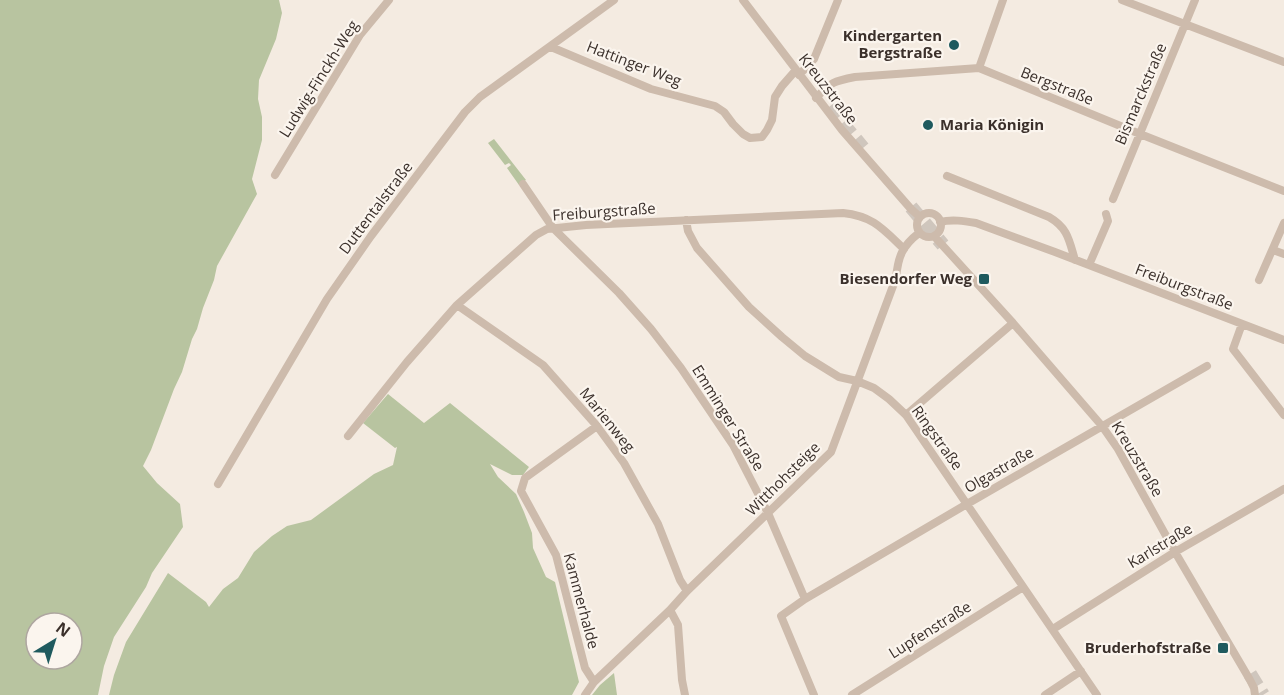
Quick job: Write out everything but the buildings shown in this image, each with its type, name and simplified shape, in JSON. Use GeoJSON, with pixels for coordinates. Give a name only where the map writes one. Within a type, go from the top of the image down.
{"type":"FeatureCollection","features":[{"type":"Feature","properties":{"kind":"street","name":"Ludwig-Finckh-Weg"},"geometry":{"type":"LineString","coordinates":[[275,175],[360,35],[389,0]]}},
{"type":"Feature","properties":{"kind":"street","name":"Duttentalstraße"},"geometry":{"type":"LineString","coordinates":[[218,484],[327,299],[465,112],[480,97],[614,0]]}},
{"type":"Feature","properties":{"kind":"street","name":"Kreuzstraße"},"geometry":{"type":"LineString","coordinates":[[743,0],[842,130],[920,217]]}},
{"type":"Feature","properties":{"kind":"street"},"geometry":{"type":"LineString","coordinates":[[797,72],[814,59],[838,0]]}},
{"type":"Feature","properties":{"kind":"street"},"geometry":{"type":"LineString","coordinates":[[979,68],[1003,0]]}},
{"type":"Feature","properties":{"kind":"street"},"geometry":{"type":"LineString","coordinates":[[1122,0],[1284,62]]}},
{"type":"Feature","properties":{"kind":"street","name":"Bismarckstraße"},"geometry":{"type":"LineString","coordinates":[[1113,199],[1195,0]]}},
{"type":"Feature","properties":{"kind":"street","name":"Hattinger Weg"},"geometry":{"type":"LineString","coordinates":[[551,47],[651,89],[715,106],[750,138],[762,137],[767,130],[772,120],[775,97],[782,86],[797,72]]}},
{"type":"Feature","properties":{"kind":"street","name":"Bergstraße"},"geometry":{"type":"LineString","coordinates":[[816,98],[836,80],[979,68],[1284,191]]}},
{"type":"Feature","properties":{"kind":"street"},"geometry":{"type":"LineString","coordinates":[[947,176],[1059,223],[1067,232],[1075,260]]}},
{"type":"Feature","properties":{"kind":"street","name":"Emminger Straße"},"geometry":{"type":"LineString","coordinates":[[522,184],[553,228],[619,294],[651,329],[681,368],[733,445],[768,513],[805,599]]}},
{"type":"Feature","properties":{"kind":"street","name":"Freiburgstraße"},"geometry":{"type":"LineString","coordinates":[[348,436],[456,304],[547,229],[843,213],[856,214],[874,221],[904,249]]}},
{"type":"Feature","properties":{"kind":"street"},"geometry":{"type":"LineString","coordinates":[[927,213],[938,218],[940,222],[940,228],[934,236],[924,236],[919,232],[917,223],[920,217],[927,213]]}},
{"type":"Feature","properties":{"kind":"street"},"geometry":{"type":"LineString","coordinates":[[1089,265],[1108,221],[1106,214]]}},
{"type":"Feature","properties":{"kind":"street","name":"Ringstraße"},"geometry":{"type":"LineString","coordinates":[[686,220],[688,231],[697,248],[749,307],[782,337],[805,356],[839,377],[874,388],[906,415],[1097,695]]}},
{"type":"Feature","properties":{"kind":"street","name":"Freiburgstraße"},"geometry":{"type":"LineString","coordinates":[[940,222],[946,220],[976,223],[1284,340]]}},
{"type":"Feature","properties":{"kind":"street"},"geometry":{"type":"LineString","coordinates":[[1258,280],[1284,223]]}},
{"type":"Feature","properties":{"kind":"street","name":"Witthohsteige"},"geometry":{"type":"LineString","coordinates":[[585,695],[594,682],[831,452],[896,278],[898,261],[904,249],[919,232]]}},
{"type":"Feature","properties":{"kind":"street","name":"Kreuzstraße"},"geometry":{"type":"LineString","coordinates":[[934,236],[1102,426],[1118,449],[1250,680],[1255,695]]}},
{"type":"Feature","properties":{"kind":"street"},"geometry":{"type":"LineString","coordinates":[[1273,250],[1284,254]]}},
{"type":"Feature","properties":{"kind":"street","name":"Marienweg"},"geometry":{"type":"LineString","coordinates":[[456,304],[543,365],[597,426],[624,463],[658,524],[680,580],[687,591]]}},
{"type":"Feature","properties":{"kind":"street"},"geometry":{"type":"LineString","coordinates":[[906,415],[1013,323]]}},
{"type":"Feature","properties":{"kind":"street"},"geometry":{"type":"LineString","coordinates":[[1242,324],[1233,349],[1284,415]]}},
{"type":"Feature","properties":{"kind":"street","name":"Olgastraße"},"geometry":{"type":"LineString","coordinates":[[805,599],[1207,366]]}},
{"type":"Feature","properties":{"kind":"street","name":"Kammerhalde"},"geometry":{"type":"LineString","coordinates":[[594,682],[585,668],[556,555],[521,491],[525,478],[597,426]]}},
{"type":"Feature","properties":{"kind":"street","name":"Karlstraße"},"geometry":{"type":"LineString","coordinates":[[1053,629],[1175,552],[1284,489]]}},
{"type":"Feature","properties":{"kind":"street","name":"Lupfenstraße"},"geometry":{"type":"LineString","coordinates":[[852,695],[1023,587]]}},
{"type":"Feature","properties":{"kind":"street"},"geometry":{"type":"LineString","coordinates":[[805,599],[781,616],[814,695]]}},
{"type":"Feature","properties":{"kind":"street"},"geometry":{"type":"LineString","coordinates":[[670,610],[678,625],[685,695]]}},
{"type":"Feature","properties":{"kind":"street"},"geometry":{"type":"LineString","coordinates":[[1045,695],[1081,671]]}},
{"type":"Feature","properties":{"kind":"green space"},"geometry":{"type":"Polygon","coordinates":[[[0,0],[279,0],[282,13],[276,39],[259,80],[258,99],[262,117],[262,140],[252,179],[257,194],[217,266],[182,372],[143,466],[157,483],[180,504],[183,527],[152,573],[146,587],[114,637],[104,666],[98,695],[0,695],[0,0]]]}},
{"type":"Feature","properties":{"kind":"green space"},"geometry":{"type":"Polygon","coordinates":[[[494,139],[526,180],[519,185],[507,168],[511,165],[509,163],[505,165],[488,143],[494,139]]]}},
{"type":"Feature","properties":{"kind":"green space"},"geometry":{"type":"Polygon","coordinates":[[[388,394],[424,423],[450,403],[529,467],[523,475],[512,475],[490,464],[498,477],[516,494],[532,533],[533,548],[546,577],[555,582],[579,682],[572,695],[109,695],[126,642],[168,573],[206,602],[209,607],[223,589],[238,578],[254,552],[272,536],[287,526],[311,520],[374,474],[393,465],[397,447],[395,448],[363,423],[388,394]]]}},
{"type":"Feature","properties":{"kind":"green space"},"geometry":{"type":"Polygon","coordinates":[[[614,673],[617,695],[592,695],[600,685],[614,673]]]}},
{"type":"Feature","properties":{"kind":"tunnel"},"geometry":{"type":"LineString","coordinates":[[829,107],[863,148]]}},
{"type":"Feature","properties":{"kind":"tunnel"},"geometry":{"type":"LineString","coordinates":[[911,207],[943,245]]}},
{"type":"Feature","properties":{"kind":"tunnel"},"geometry":{"type":"LineString","coordinates":[[1250,674],[1263,695]]}},
{"type":"Feature","properties":{"kind":"place","name":"Kindergarten Bergstraße"},"geometry":{"type":"Point","coordinates":[954,45]}},
{"type":"Feature","properties":{"kind":"place","name":"Maria Königin"},"geometry":{"type":"Point","coordinates":[928,125]}},
{"type":"Feature","properties":{"kind":"place","name":"Biesendorfer Weg"},"geometry":{"type":"Point","coordinates":[984,279]}},
{"type":"Feature","properties":{"kind":"place","name":"Bruderhofstraße"},"geometry":{"type":"Point","coordinates":[1223,648]}}]}
